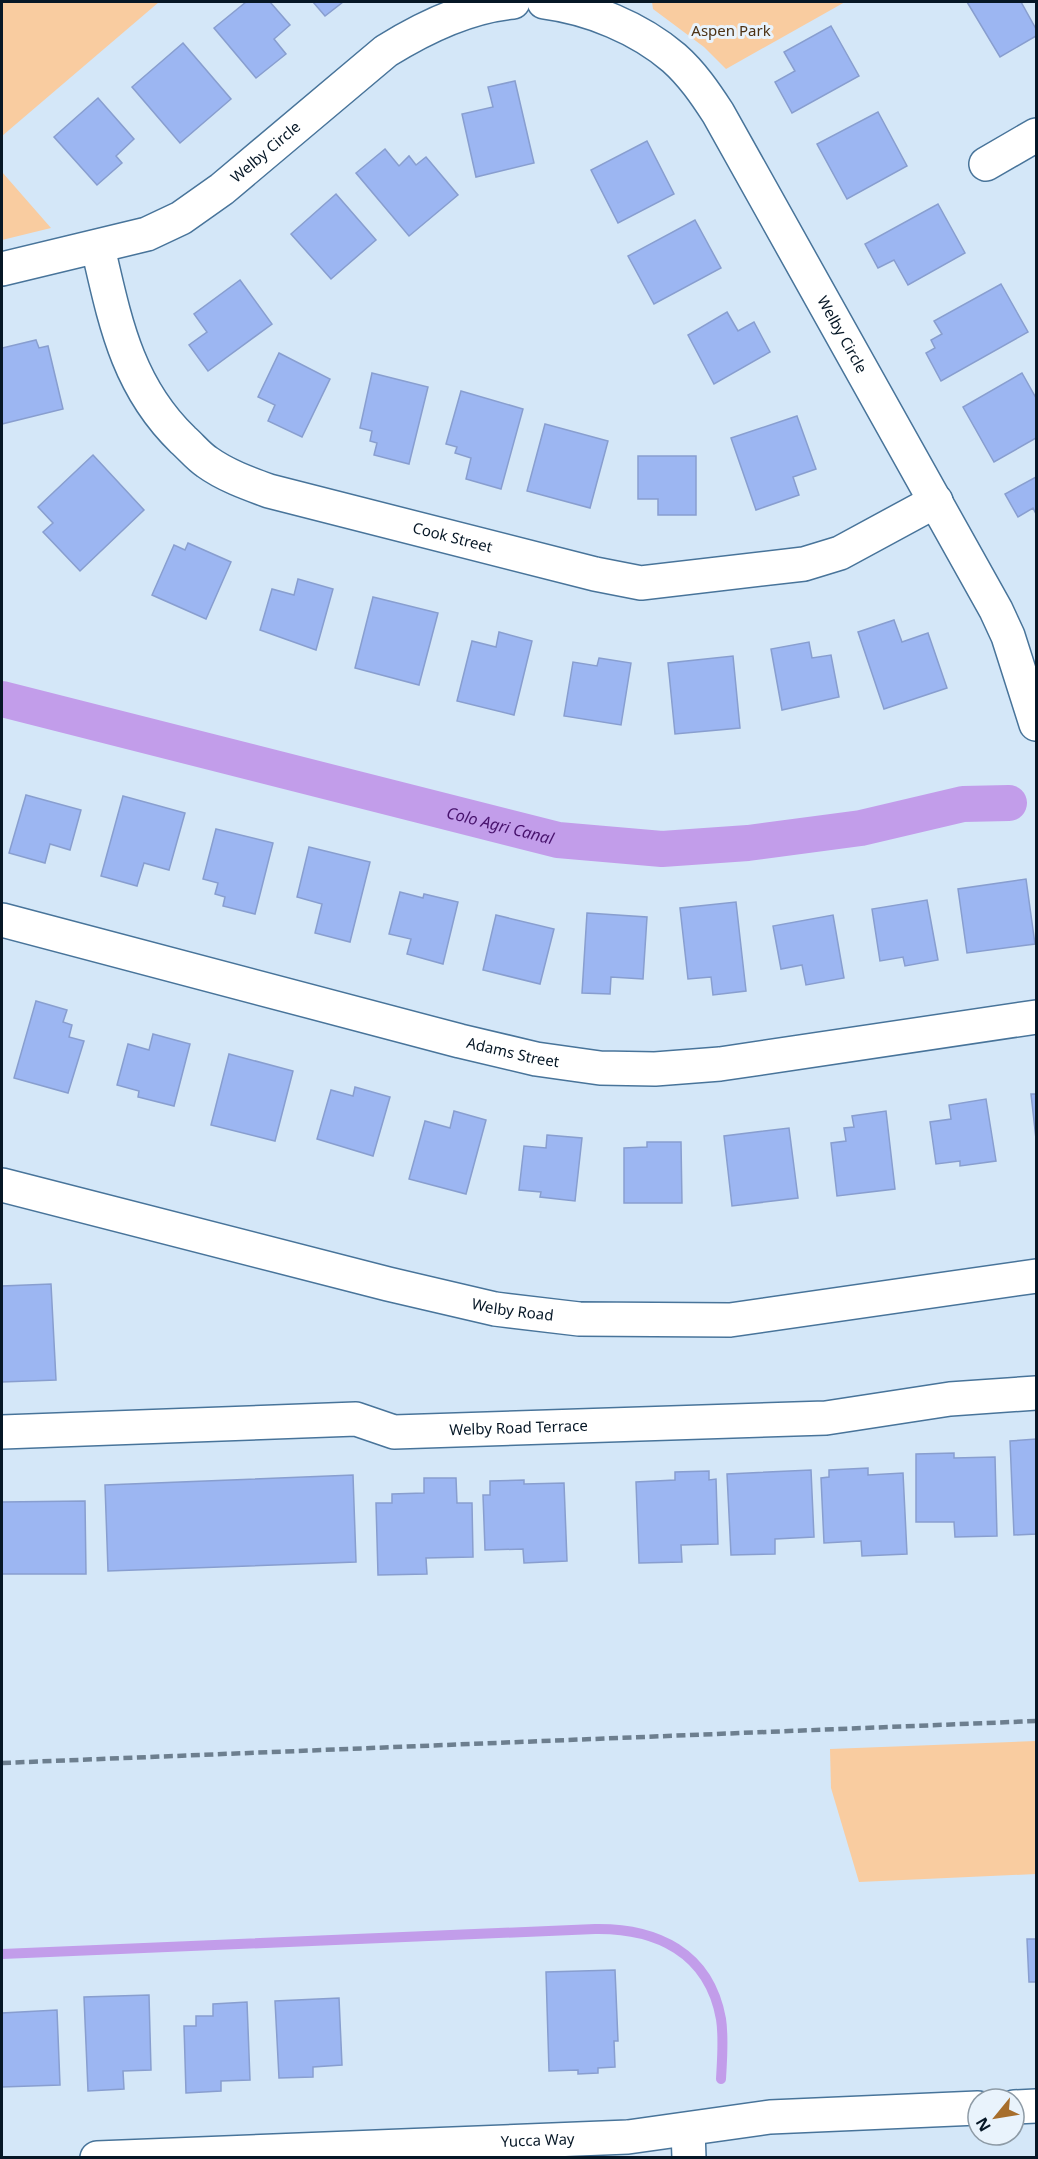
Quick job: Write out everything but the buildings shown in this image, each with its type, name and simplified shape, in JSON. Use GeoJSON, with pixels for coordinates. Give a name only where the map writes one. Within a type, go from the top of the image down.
{"type":"FeatureCollection","features":[{"type":"Feature","properties":{"kind":"street","name":"Welby Circle"},"geometry":{"type":"LineString","coordinates":[[2,269],[98,248],[147,234],[181,218],[222,189],[357,74],[407,38],[458,16],[513,2]]}},
{"type":"Feature","properties":{"kind":"street","name":"Welby Circle"},"geometry":{"type":"LineString","coordinates":[[544,2],[578,4],[649,40],[675,58],[696,81],[718,113],[936,501],[1008,636],[1036,724]]}},
{"type":"Feature","properties":{"kind":"street"},"geometry":{"type":"LineString","coordinates":[[986,164],[1036,135]]}},
{"type":"Feature","properties":{"kind":"street","name":"Cook Street"},"geometry":{"type":"LineString","coordinates":[[98,248],[118,334],[146,395],[174,431],[206,462],[236,478],[269,491],[595,574],[641,583],[804,564],[840,553],[936,501]]}},
{"type":"Feature","properties":{"kind":"street","name":"Adams Street"},"geometry":{"type":"LineString","coordinates":[[2,920],[460,1041],[536,1059],[600,1068],[655,1069],[720,1064],[1036,1017]]}},
{"type":"Feature","properties":{"kind":"street","name":"Welby Road"},"geometry":{"type":"LineString","coordinates":[[2,1185],[388,1284],[495,1309],[579,1319],[730,1320],[1036,1276]]}},
{"type":"Feature","properties":{"kind":"street","name":"Welby Road Terrace"},"geometry":{"type":"LineString","coordinates":[[2,1432],[356,1419],[394,1432],[826,1418],[950,1399],[1036,1393]]}},
{"type":"Feature","properties":{"kind":"street","name":"Yucca Way"},"geometry":{"type":"LineString","coordinates":[[97,2157],[628,2137],[688,2144],[770,2117],[966,2109]]}},
{"type":"Feature","properties":{"kind":"green space"},"geometry":{"type":"Polygon","coordinates":[[[2,2],[159,2],[2,136],[2,2]]]}},
{"type":"Feature","properties":{"kind":"green space","name":"Aspen Park"},"geometry":{"type":"Polygon","coordinates":[[[652,2],[845,2],[726,69],[704,47],[653,9],[652,2]]]}},
{"type":"Feature","properties":{"kind":"green space"},"geometry":{"type":"Polygon","coordinates":[[[2,172],[51,228],[2,240],[2,172]]]}},
{"type":"Feature","properties":{"kind":"green space"},"geometry":{"type":"Polygon","coordinates":[[[1036,1741],[1036,1874],[859,1882],[831,1788],[830,1749],[1036,1741]]]}},
{"type":"Feature","properties":{"kind":"waterway","name":"Colo Agri Canal"},"geometry":{"type":"LineString","coordinates":[[2,699],[558,840],[662,849],[748,843],[861,828],[963,804],[1009,803]]}},
{"type":"Feature","properties":{"kind":"waterway"},"geometry":{"type":"LineString","coordinates":[[2,1954],[595,1929],[639,1933],[659,1939],[676,1948],[692,1961],[705,1977],[715,1996],[721,2019],[723,2041],[721,2079]]}},
{"type":"Feature","properties":{"kind":"railway"},"geometry":{"type":"LineString","coordinates":[[2,1763],[1036,1721]]}}]}
